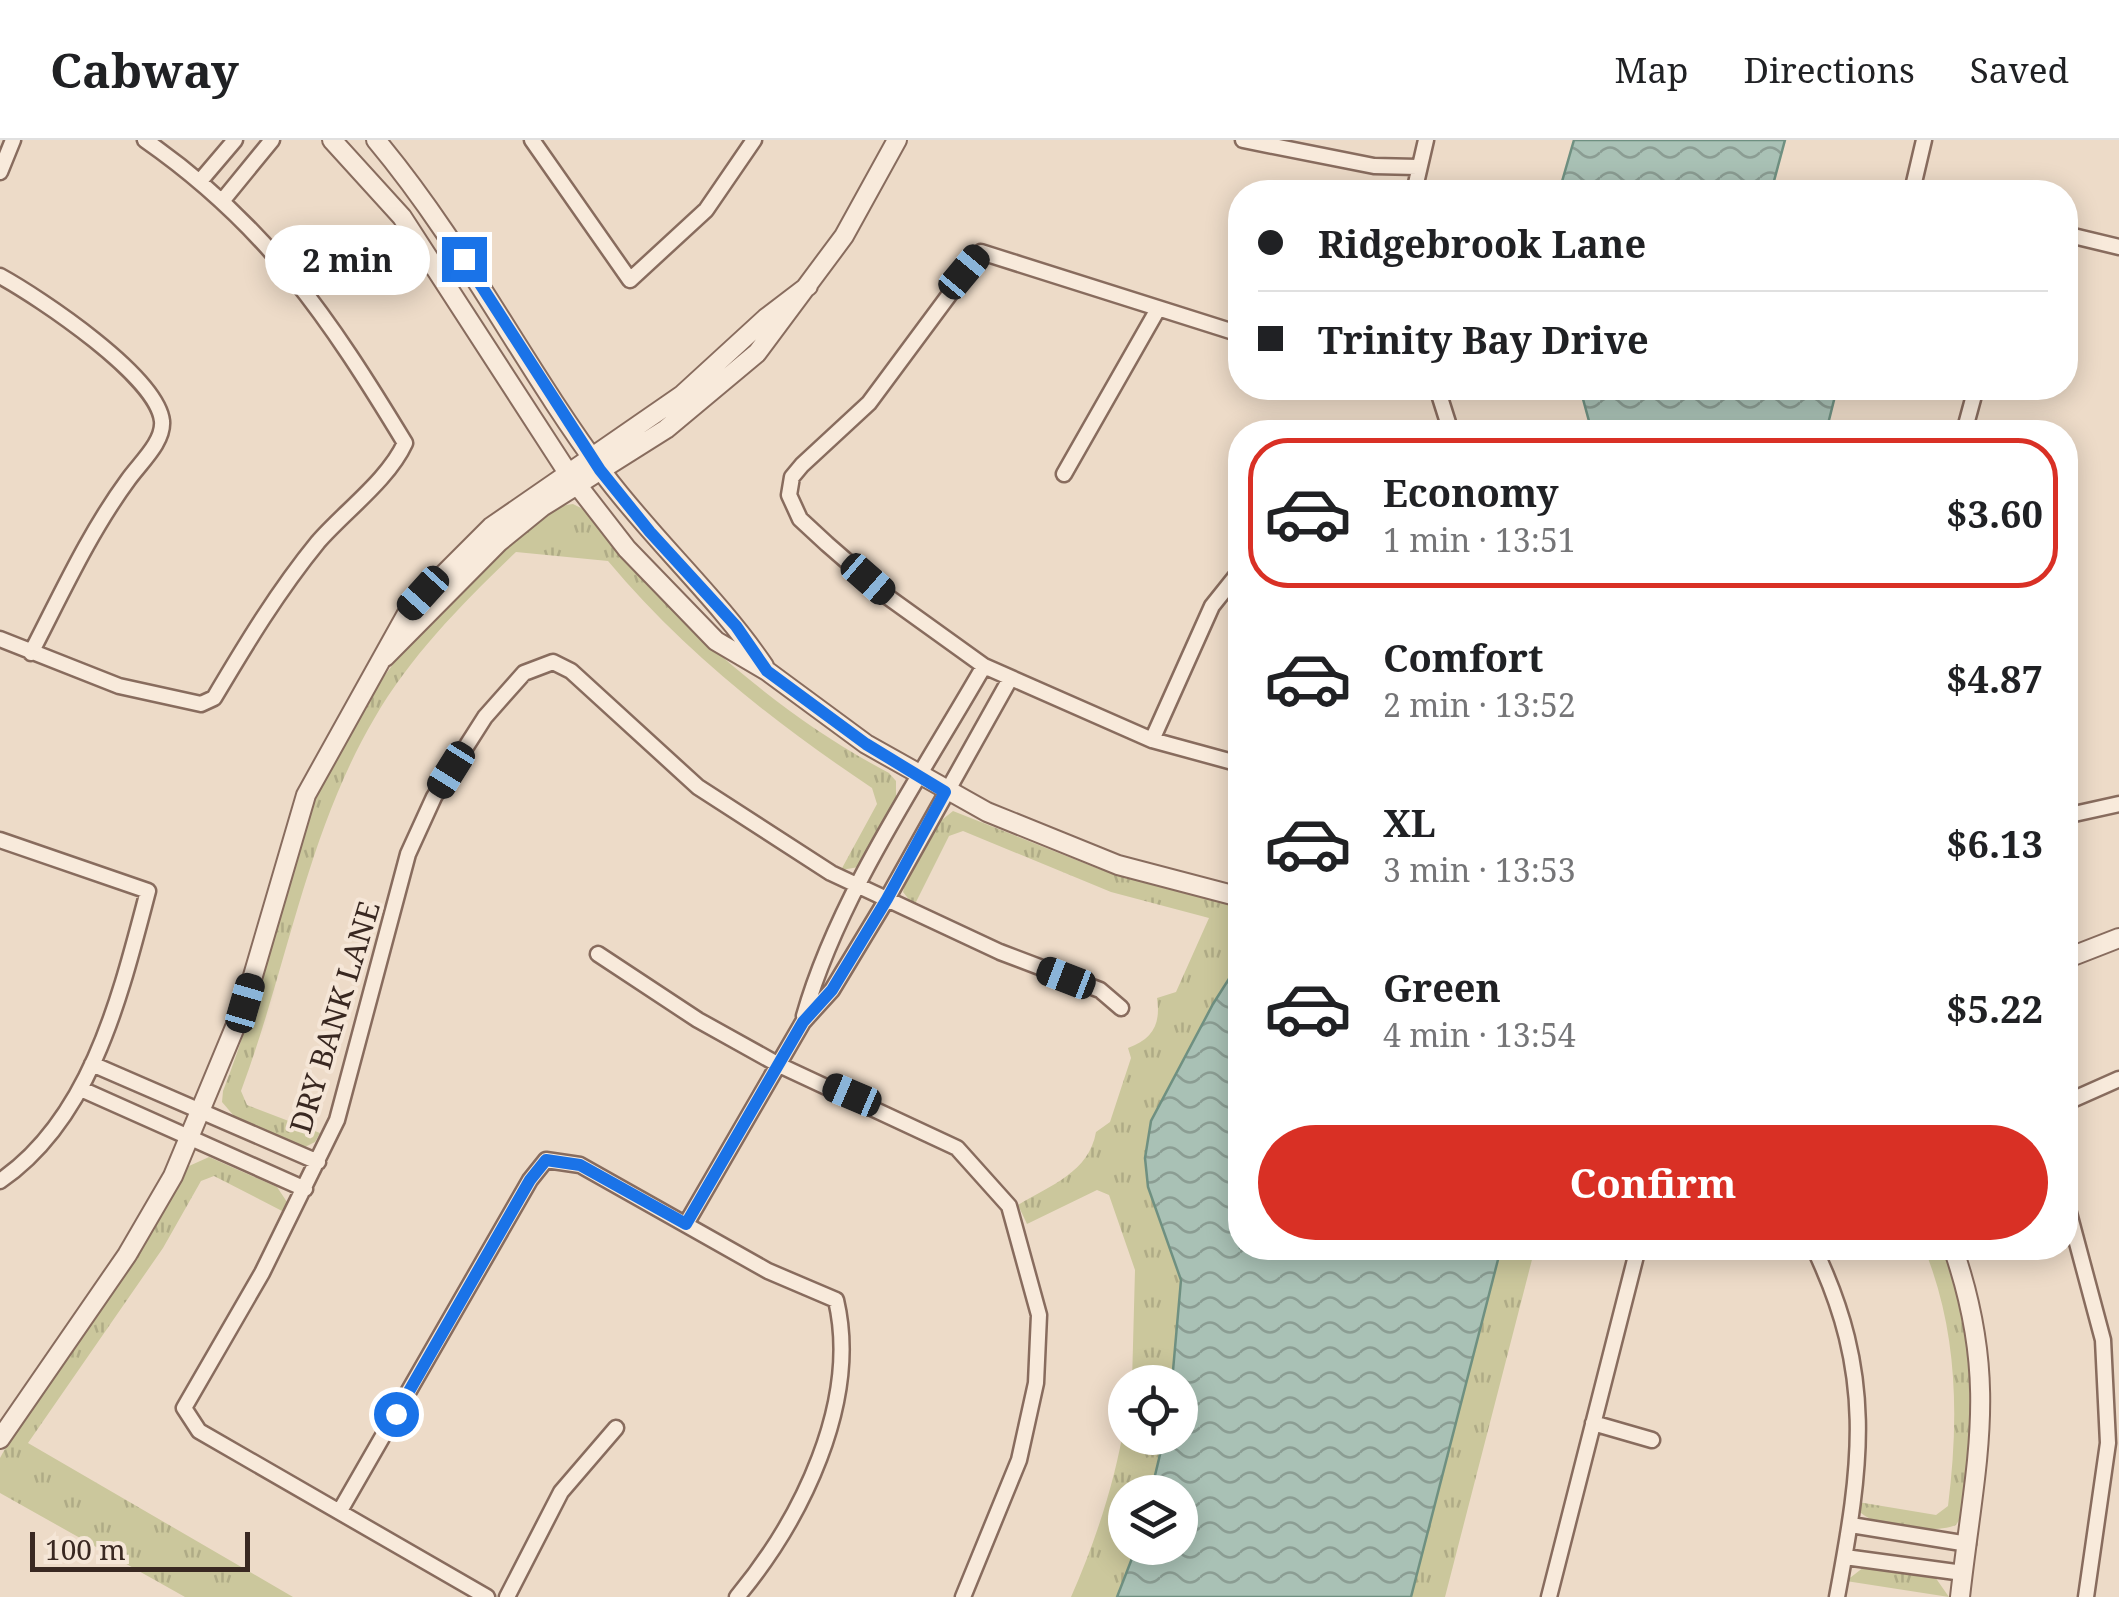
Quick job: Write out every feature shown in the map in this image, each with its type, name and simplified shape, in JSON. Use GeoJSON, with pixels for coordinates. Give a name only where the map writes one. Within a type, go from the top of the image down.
{"type":"FeatureCollection","features":[{"type":"Feature","properties":{"kind":"street"},"geometry":{"type":"LineString","coordinates":[[0,172],[14,140]]}},
{"type":"Feature","properties":{"kind":"street"},"geometry":{"type":"LineString","coordinates":[[0,638],[120,686],[201,704],[214,698],[282,588],[350,506],[399,456],[406,443],[333,325],[223,200],[202,180],[145,140]]}},
{"type":"Feature","properties":{"kind":"street"},"geometry":{"type":"LineString","coordinates":[[202,180],[235,140]]}},
{"type":"Feature","properties":{"kind":"street"},"geometry":{"type":"LineString","coordinates":[[223,200],[272,140]]}},
{"type":"Feature","properties":{"kind":"street"},"geometry":{"type":"LineString","coordinates":[[332,140],[402,217],[573,479],[669,595],[716,641],[767,671],[826,716],[945,792],[1118,866],[1228,894]]}},
{"type":"Feature","properties":{"kind":"street"},"geometry":{"type":"LineString","coordinates":[[376,140],[424,197],[596,462],[650,532],[736,626],[767,671]]}},
{"type":"Feature","properties":{"kind":"street"},"geometry":{"type":"LineString","coordinates":[[532,140],[630,280],[706,210],[754,140]]}},
{"type":"Feature","properties":{"kind":"street"},"geometry":{"type":"LineString","coordinates":[[0,1439],[127,1255],[191,1138],[245,1003],[306,795],[381,661],[499,542],[573,479],[596,462],[666,429],[757,353],[870,194],[897,140]]}},
{"type":"Feature","properties":{"kind":"street"},"geometry":{"type":"LineString","coordinates":[[1243,140],[1344,161],[1417,166]]}},
{"type":"Feature","properties":{"kind":"street"},"geometry":{"type":"LineString","coordinates":[[1415,180],[1426,140]]}},
{"type":"Feature","properties":{"kind":"street"},"geometry":{"type":"LineString","coordinates":[[1917,180],[1924,140]]}},
{"type":"Feature","properties":{"kind":"street"},"geometry":{"type":"LineString","coordinates":[[2078,237],[2119,247]]}},
{"type":"Feature","properties":{"kind":"street"},"geometry":{"type":"LineString","coordinates":[[1228,330],[1108,296],[1024,262],[981,252],[870,403],[792,477],[789,495],[800,519],[827,544],[888,596],[984,666],[1152,740],[1228,761]]}},
{"type":"Feature","properties":{"kind":"street"},"geometry":{"type":"LineString","coordinates":[[0,276],[84,330],[153,397],[162,418],[162,434],[111,506],[31,653]]}},
{"type":"Feature","properties":{"kind":"street"},"geometry":{"type":"LineString","coordinates":[[1064,474],[1158,309]]}},
{"type":"Feature","properties":{"kind":"street"},"geometry":{"type":"LineString","coordinates":[[1152,740],[1212,606],[1228,586]]}},
{"type":"Feature","properties":{"kind":"street","name":"DRY BANK LANE"},"geometry":{"type":"LineString","coordinates":[[341,1509],[199,1431],[184,1408],[318,1162],[343,1102],[408,854],[434,797],[485,717],[524,673],[553,662],[571,672],[698,788],[831,873],[860,885]]}},
{"type":"Feature","properties":{"kind":"street"},"geometry":{"type":"LineString","coordinates":[[803,1022],[813,986],[860,885],[984,666]]}},
{"type":"Feature","properties":{"kind":"street"},"geometry":{"type":"LineString","coordinates":[[686,1224],[803,1022],[832,990],[887,899],[1010,679]]}},
{"type":"Feature","properties":{"kind":"street"},"geometry":{"type":"LineString","coordinates":[[2078,813],[2119,804]]}},
{"type":"Feature","properties":{"kind":"street"},"geometry":{"type":"LineString","coordinates":[[0,840],[148,891],[81,1089],[28,1162],[0,1180]]}},
{"type":"Feature","properties":{"kind":"street"},"geometry":{"type":"LineString","coordinates":[[860,885],[1000,952],[1100,990],[1121,1008]]}},
{"type":"Feature","properties":{"kind":"street"},"geometry":{"type":"LineString","coordinates":[[2078,954],[2119,938]]}},
{"type":"Feature","properties":{"kind":"street"},"geometry":{"type":"LineString","coordinates":[[598,954],[698,1020],[779,1064],[958,1148],[1009,1206],[1039,1316],[1036,1383],[1019,1460],[963,1597]]}},
{"type":"Feature","properties":{"kind":"street"},"geometry":{"type":"LineString","coordinates":[[92,1064],[318,1162]]}},
{"type":"Feature","properties":{"kind":"street"},"geometry":{"type":"LineString","coordinates":[[2078,1097],[2119,1079]]}},
{"type":"Feature","properties":{"kind":"street"},"geometry":{"type":"LineString","coordinates":[[81,1089],[304,1189]]}},
{"type":"Feature","properties":{"kind":"street"},"geometry":{"type":"LineString","coordinates":[[487,1597],[341,1509],[530,1180],[546,1160],[580,1165],[768,1270],[836,1300],[844,1334],[839,1386],[821,1449],[788,1527],[738,1597]]}},
{"type":"Feature","properties":{"kind":"street"},"geometry":{"type":"LineString","coordinates":[[2078,1247],[2103,1340],[2114,1443],[2086,1597]]}},
{"type":"Feature","properties":{"kind":"street"},"geometry":{"type":"LineString","coordinates":[[1549,1597],[1635,1260]]}},
{"type":"Feature","properties":{"kind":"street"},"geometry":{"type":"LineString","coordinates":[[1819,1260],[1846,1324],[1862,1430],[1851,1525],[1837,1597]]}},
{"type":"Feature","properties":{"kind":"street"},"geometry":{"type":"LineString","coordinates":[[1957,1260],[1972,1313],[1982,1396],[1982,1441],[1960,1597]]}},
{"type":"Feature","properties":{"kind":"street"},"geometry":{"type":"LineString","coordinates":[[1593,1423],[1652,1440]]}},
{"type":"Feature","properties":{"kind":"street"},"geometry":{"type":"LineString","coordinates":[[508,1597],[561,1492],[616,1428]]}},
{"type":"Feature","properties":{"kind":"street"},"geometry":{"type":"LineString","coordinates":[[1851,1525],[1968,1544]]}},
{"type":"Feature","properties":{"kind":"street"},"geometry":{"type":"LineString","coordinates":[[1845,1557],[1963,1573]]}},
{"type":"Feature","properties":{"kind":"green space"},"geometry":{"type":"Polygon","coordinates":[[[573,504],[583,509],[637,574],[723,658],[820,732],[889,773],[896,781],[896,803],[859,867],[841,870],[877,804],[872,788],[801,738],[699,656],[608,561],[516,552],[404,673],[351,763],[315,854],[241,1091],[247,1105],[320,1133],[315,1142],[305,1147],[234,1116],[222,1102],[223,1091],[299,844],[314,803],[354,723],[405,648],[466,582],[533,522],[573,504]]]}},
{"type":"Feature","properties":{"kind":"green space"},"geometry":{"type":"Polygon","coordinates":[[[953,811],[1099,869],[1228,903],[1228,1260],[1532,1260],[1445,1597],[1071,1597],[1108,1495],[1108,1565],[1198,1565],[1198,1475],[1114,1475],[1118,1455],[1198,1455],[1198,1365],[1132,1365],[1135,1270],[1109,1195],[1097,1190],[1027,1224],[1018,1205],[1077,1167],[1092,1146],[1096,1132],[1110,1122],[1131,1058],[1128,1048],[1144,1040],[1153,1029],[1158,1016],[1157,998],[1176,992],[1209,918],[1111,892],[963,831],[949,836],[914,906],[903,892],[938,823],[953,811]]]}},
{"type":"Feature","properties":{"kind":"green space"},"geometry":{"type":"Polygon","coordinates":[[[209,1157],[277,1187],[287,1202],[284,1212],[214,1176],[201,1181],[163,1248],[28,1443],[293,1597],[185,1597],[0,1493],[0,1458],[13,1434],[140,1253],[189,1166],[209,1157]]]}},
{"type":"Feature","properties":{"kind":"green space"},"geometry":{"type":"Polygon","coordinates":[[[1928,1260],[1947,1260],[1961,1315],[1970,1381],[1966,1482],[1961,1517],[1956,1525],[1905,1528],[1866,1516],[1858,1510],[1858,1502],[1936,1515],[1948,1506],[1954,1440],[1953,1375],[1928,1260]]]}},
{"type":"Feature","properties":{"kind":"green space"},"geometry":{"type":"Polygon","coordinates":[[[1864,1567],[1935,1577],[1949,1597],[1846,1581],[1864,1567]]]}},
{"type":"Feature","properties":{"kind":"water"},"geometry":{"type":"Polygon","coordinates":[[[1574,140],[1785,140],[1774,180],[1562,180],[1574,140]]]}},
{"type":"Feature","properties":{"kind":"water"},"geometry":{"type":"Polygon","coordinates":[[[1583,400],[1834,400],[1829,420],[1589,420],[1583,400]]]}},
{"type":"Feature","properties":{"kind":"water"},"geometry":{"type":"Polygon","coordinates":[[[1228,980],[1228,1260],[1498,1260],[1411,1597],[1117,1597],[1129,1565],[1198,1565],[1198,1475],[1155,1475],[1160,1455],[1198,1455],[1198,1365],[1174,1365],[1181,1280],[1148,1187],[1145,1158],[1151,1121],[1228,980]]]}},
{"type":"Feature","properties":{"kind":"route"},"geometry":{"type":"LineString","coordinates":[[396,1414],[530,1180],[546,1160],[580,1165],[686,1224],[803,1022],[832,990],[887,899],[945,792],[866,744],[767,671],[736,626],[650,532],[600,470],[464,259]]}}]}
